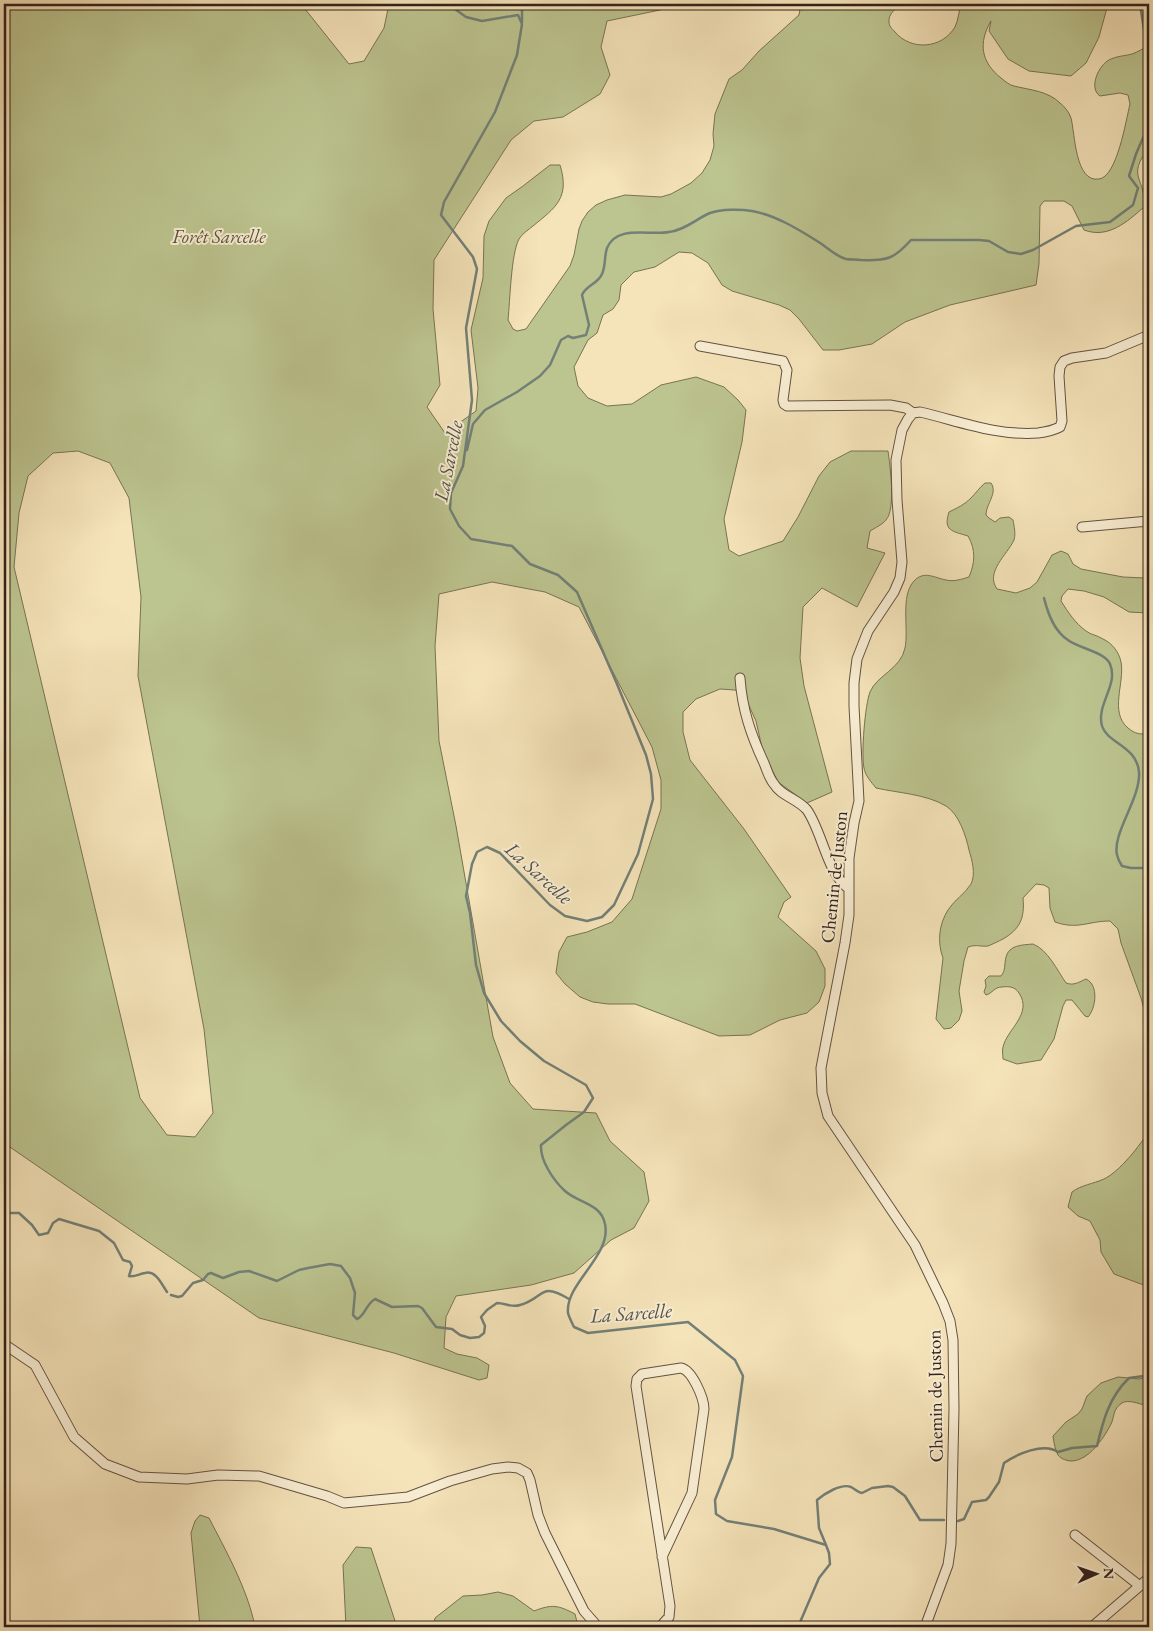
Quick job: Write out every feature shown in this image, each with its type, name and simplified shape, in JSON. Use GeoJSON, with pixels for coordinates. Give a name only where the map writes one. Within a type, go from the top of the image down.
{"type":"FeatureCollection","features":[{"type":"Feature","properties":{"kind":"street"},"geometry":{"type":"LineString","coordinates":[[700,346],[783,361],[786,370],[783,400],[787,406],[890,405],[906,408],[913,413],[920,412],[1009,434],[1053,431],[1060,428],[1062,421],[1058,376],[1064,361],[1106,353],[1149,335]]}},
{"type":"Feature","properties":{"kind":"street","name":"Chemin de Juston"},"geometry":{"type":"LineString","coordinates":[[913,413],[902,430],[896,460],[902,562],[900,578],[894,592],[868,631],[857,659],[854,706],[859,801],[849,858],[849,915],[820,1068],[822,1093],[828,1116],[914,1245],[950,1321],[953,1340],[954,1409],[950,1544],[948,1565],[925,1627]]}},
{"type":"Feature","properties":{"kind":"street"},"geometry":{"type":"LineString","coordinates":[[1082,527],[1149,521]]}},
{"type":"Feature","properties":{"kind":"street"},"geometry":{"type":"LineString","coordinates":[[740,678],[741,700],[752,733],[774,784],[782,793],[795,800],[806,810],[837,876],[848,888]]}},
{"type":"Feature","properties":{"kind":"street"},"geometry":{"type":"LineString","coordinates":[[4,1344],[35,1365],[74,1437],[105,1464],[139,1477],[187,1479],[218,1475],[259,1476],[344,1503],[408,1497],[450,1481],[492,1469],[508,1466],[518,1468],[527,1473],[538,1515],[545,1533],[584,1611],[598,1627]]}},
{"type":"Feature","properties":{"kind":"street"},"geometry":{"type":"LineString","coordinates":[[660,1627],[667,1620],[670,1609],[662,1557],[636,1382],[642,1374],[685,1368],[690,1374],[703,1402],[704,1409],[692,1493],[662,1557]]}},
{"type":"Feature","properties":{"kind":"street"},"geometry":{"type":"LineString","coordinates":[[1075,1535],[1140,1586]]}},
{"type":"Feature","properties":{"kind":"street"},"geometry":{"type":"LineString","coordinates":[[1092,1627],[1149,1578]]}},
{"type":"Feature","properties":{"kind":"green space","name":"Forêt Sarcelle"},"geometry":{"type":"Polygon","coordinates":[[[4,4],[301,4],[349,64],[364,61],[384,28],[389,4],[674,4],[660,10],[607,21],[601,47],[610,75],[600,94],[563,117],[534,121],[511,140],[434,260],[433,309],[440,385],[427,407],[445,433],[476,411],[478,388],[471,330],[483,278],[484,236],[489,221],[506,198],[550,165],[560,165],[563,186],[559,201],[522,235],[516,246],[508,320],[513,329],[517,331],[526,329],[570,266],[582,221],[596,205],[625,195],[661,197],[671,194],[691,183],[702,173],[710,160],[714,146],[715,114],[729,79],[742,70],[759,51],[799,15],[801,4],[902,4],[891,14],[889,19],[890,26],[909,42],[926,45],[942,40],[955,27],[961,4],[1108,4],[1099,37],[1086,63],[1071,76],[1029,71],[1008,59],[989,31],[991,21],[983,44],[989,65],[1006,82],[1050,96],[1065,108],[1071,118],[1075,145],[1081,165],[1085,173],[1091,178],[1099,179],[1105,176],[1111,169],[1116,159],[1130,104],[1128,95],[1120,93],[1100,96],[1095,88],[1096,77],[1109,60],[1134,53],[1149,45],[1149,148],[1142,158],[1138,172],[1143,190],[1144,207],[1117,228],[1109,231],[1093,232],[1084,230],[1072,206],[1064,201],[1044,201],[1040,206],[1039,264],[1036,285],[950,305],[905,322],[872,344],[839,350],[823,350],[790,310],[732,291],[722,285],[708,263],[692,253],[679,252],[655,267],[634,272],[621,285],[619,300],[613,309],[603,315],[597,333],[588,340],[574,367],[578,386],[588,398],[607,406],[632,404],[661,385],[696,377],[724,387],[738,400],[746,410],[742,442],[724,519],[729,550],[739,556],[783,541],[819,476],[830,462],[851,451],[888,451],[892,497],[891,507],[886,520],[870,531],[867,548],[885,553],[857,607],[822,588],[803,607],[800,658],[804,686],[832,792],[807,803],[778,782],[763,752],[756,721],[745,697],[735,690],[720,689],[696,699],[683,712],[683,732],[690,760],[744,829],[791,897],[784,902],[778,917],[816,951],[825,969],[825,986],[819,1002],[807,1013],[780,1020],[750,1035],[719,1036],[635,1004],[593,1002],[580,997],[565,984],[556,973],[559,952],[567,937],[587,932],[612,922],[632,899],[661,809],[661,780],[652,747],[579,607],[545,592],[492,582],[439,594],[435,646],[439,741],[493,1037],[510,1083],[533,1109],[596,1113],[610,1141],[644,1172],[649,1201],[634,1228],[611,1240],[574,1273],[531,1285],[456,1296],[446,1317],[444,1348],[457,1354],[477,1358],[489,1365],[487,1378],[479,1380],[394,1353],[259,1318],[4,1143],[4,4]],[[78,451],[53,453],[28,476],[19,513],[14,567],[140,1098],[167,1135],[195,1137],[213,1113],[204,1029],[138,676],[141,597],[129,498],[110,463],[78,451]]]}},
{"type":"Feature","properties":{"kind":"green space"},"geometry":{"type":"Polygon","coordinates":[[[985,483],[991,483],[993,487],[986,515],[995,522],[1000,518],[1009,517],[1013,520],[1015,530],[1011,546],[995,570],[994,583],[997,589],[1016,593],[1030,588],[1037,582],[1052,555],[1061,551],[1068,554],[1073,564],[1081,569],[1123,577],[1145,578],[1149,574],[1148,613],[1129,612],[1104,597],[1084,591],[1068,589],[1062,596],[1061,601],[1082,628],[1106,641],[1117,651],[1122,670],[1118,706],[1119,714],[1128,728],[1136,733],[1149,733],[1149,770],[1144,781],[1145,802],[1149,818],[1149,1028],[1118,929],[1110,921],[1077,925],[1055,922],[1050,908],[1049,888],[1036,884],[1023,898],[1022,917],[1014,931],[988,946],[968,947],[959,991],[962,1011],[959,1020],[951,1028],[944,1029],[936,1019],[943,958],[940,946],[941,927],[950,906],[971,884],[973,871],[971,858],[961,826],[955,814],[946,806],[921,796],[876,788],[867,776],[864,768],[864,730],[870,692],[873,686],[894,667],[903,655],[906,640],[907,595],[914,581],[926,575],[952,581],[969,577],[974,556],[971,541],[968,536],[950,529],[947,518],[949,512],[966,503],[985,483]]]}},
{"type":"Feature","properties":{"kind":"green space"},"geometry":{"type":"Polygon","coordinates":[[[1033,944],[1048,956],[1066,983],[1074,984],[1086,979],[1093,986],[1095,997],[1093,1008],[1088,1017],[1072,1000],[1066,1000],[1054,1039],[1041,1060],[1017,1064],[1003,1059],[1003,1047],[1005,1040],[1021,1015],[1023,1008],[1019,993],[1014,988],[1005,987],[997,988],[986,995],[984,992],[985,980],[989,976],[1001,976],[1003,974],[1006,957],[1010,950],[1016,946],[1033,944]]]}},
{"type":"Feature","properties":{"kind":"green space"},"geometry":{"type":"Polygon","coordinates":[[[1149,1130],[1149,1287],[1114,1274],[1101,1252],[1100,1240],[1090,1221],[1078,1216],[1068,1207],[1072,1192],[1110,1176],[1141,1143],[1149,1130]]]}},
{"type":"Feature","properties":{"kind":"green space"},"geometry":{"type":"Polygon","coordinates":[[[1149,1374],[1149,1402],[1145,1405],[1127,1401],[1119,1405],[1104,1437],[1084,1457],[1072,1461],[1064,1460],[1059,1456],[1055,1449],[1053,1436],[1066,1422],[1078,1414],[1087,1396],[1101,1383],[1118,1377],[1139,1379],[1149,1374]]]}},
{"type":"Feature","properties":{"kind":"green space"},"geometry":{"type":"Polygon","coordinates":[[[200,1515],[209,1518],[229,1557],[242,1585],[255,1627],[200,1627],[191,1533],[195,1521],[200,1515]]]}},
{"type":"Feature","properties":{"kind":"green space"},"geometry":{"type":"Polygon","coordinates":[[[356,1547],[371,1548],[397,1627],[346,1627],[343,1565],[356,1547]]]}},
{"type":"Feature","properties":{"kind":"green space"},"geometry":{"type":"Polygon","coordinates":[[[498,1592],[513,1596],[534,1611],[550,1606],[564,1609],[575,1614],[578,1626],[433,1627],[435,1618],[463,1596],[498,1592]]]}},
{"type":"Feature","properties":{"kind":"waterway","name":"La Sarcelle"},"geometry":{"type":"LineString","coordinates":[[448,4],[466,17],[482,21],[518,15],[522,24],[517,55],[495,112],[444,202],[441,215],[473,257],[477,269],[466,328],[472,400],[463,466],[451,493],[450,509],[459,526],[471,539],[512,546],[530,564],[558,575],[577,592],[646,755],[651,774],[653,799],[638,854],[614,905],[602,917],[587,921],[565,916],[550,905],[500,853],[487,847],[477,852],[472,864],[466,896],[470,913],[476,965],[484,993],[501,1021],[520,1041],[544,1061],[586,1085],[593,1098],[584,1112],[541,1145],[545,1164],[556,1182],[570,1195],[594,1207],[603,1217],[605,1224],[605,1236],[602,1247],[580,1280],[569,1302],[568,1313],[572,1324],[574,1327],[588,1333],[688,1322],[735,1360],[743,1376],[732,1457],[715,1500],[716,1514],[727,1521],[774,1529],[826,1545],[830,1564],[819,1578],[798,1627]]}},
{"type":"Feature","properties":{"kind":"waterway"},"geometry":{"type":"LineString","coordinates":[[522,4],[522,22]]}},
{"type":"Feature","properties":{"kind":"waterway"},"geometry":{"type":"LineString","coordinates":[[1140,4],[1144,30],[1149,46]]}},
{"type":"Feature","properties":{"kind":"waterway"},"geometry":{"type":"LineString","coordinates":[[467,450],[473,424],[485,410],[517,392],[540,376],[550,365],[561,340],[568,336],[573,338],[586,335],[589,325],[582,295],[602,274],[607,248],[618,236],[635,232],[661,233],[675,231],[710,213],[725,210],[742,210],[761,213],[786,223],[838,256],[846,259],[877,260],[889,258],[900,251],[911,240],[989,241],[1008,252],[1021,254],[1033,250],[1076,226],[1110,222],[1133,205],[1138,188],[1129,176],[1149,124]]}},
{"type":"Feature","properties":{"kind":"waterway"},"geometry":{"type":"LineString","coordinates":[[1044,598],[1052,622],[1059,632],[1072,643],[1103,656],[1110,664],[1112,679],[1102,710],[1102,726],[1110,737],[1133,756],[1139,772],[1136,793],[1119,836],[1117,855],[1122,866],[1149,868]]}},
{"type":"Feature","properties":{"kind":"waterway"},"geometry":{"type":"LineString","coordinates":[[4,1219],[9,1213],[19,1213],[32,1225],[39,1235],[48,1233],[53,1223],[59,1219],[99,1231],[114,1243],[123,1260],[130,1262],[132,1266],[129,1276],[145,1273],[152,1274],[167,1292]]}},
{"type":"Feature","properties":{"kind":"waterway"},"geometry":{"type":"LineString","coordinates":[[171,1295],[182,1296],[193,1283],[203,1280],[211,1273],[223,1278],[239,1272],[249,1271],[277,1281],[299,1270],[330,1264],[341,1266],[350,1278],[355,1293],[353,1315],[357,1319],[375,1299],[392,1307],[418,1306],[422,1308],[436,1327],[452,1329],[460,1335],[470,1338],[479,1337],[484,1333],[485,1326],[481,1317],[497,1303],[517,1306],[547,1291],[552,1291],[569,1299]]}},
{"type":"Feature","properties":{"kind":"waterway"},"geometry":{"type":"LineString","coordinates":[[958,1521],[964,1519],[972,1502],[986,1500],[989,1497],[999,1482],[1004,1463],[1009,1460],[1031,1450],[1045,1448],[1058,1452],[1072,1448],[1097,1446],[1104,1419],[1116,1393],[1129,1378],[1144,1376],[1149,1366]]}},
{"type":"Feature","properties":{"kind":"waterway"},"geometry":{"type":"LineString","coordinates":[[826,1545],[819,1528],[817,1500],[828,1492],[842,1486],[851,1487],[862,1493],[872,1488],[893,1487],[905,1496],[920,1520],[944,1520]]}}]}
